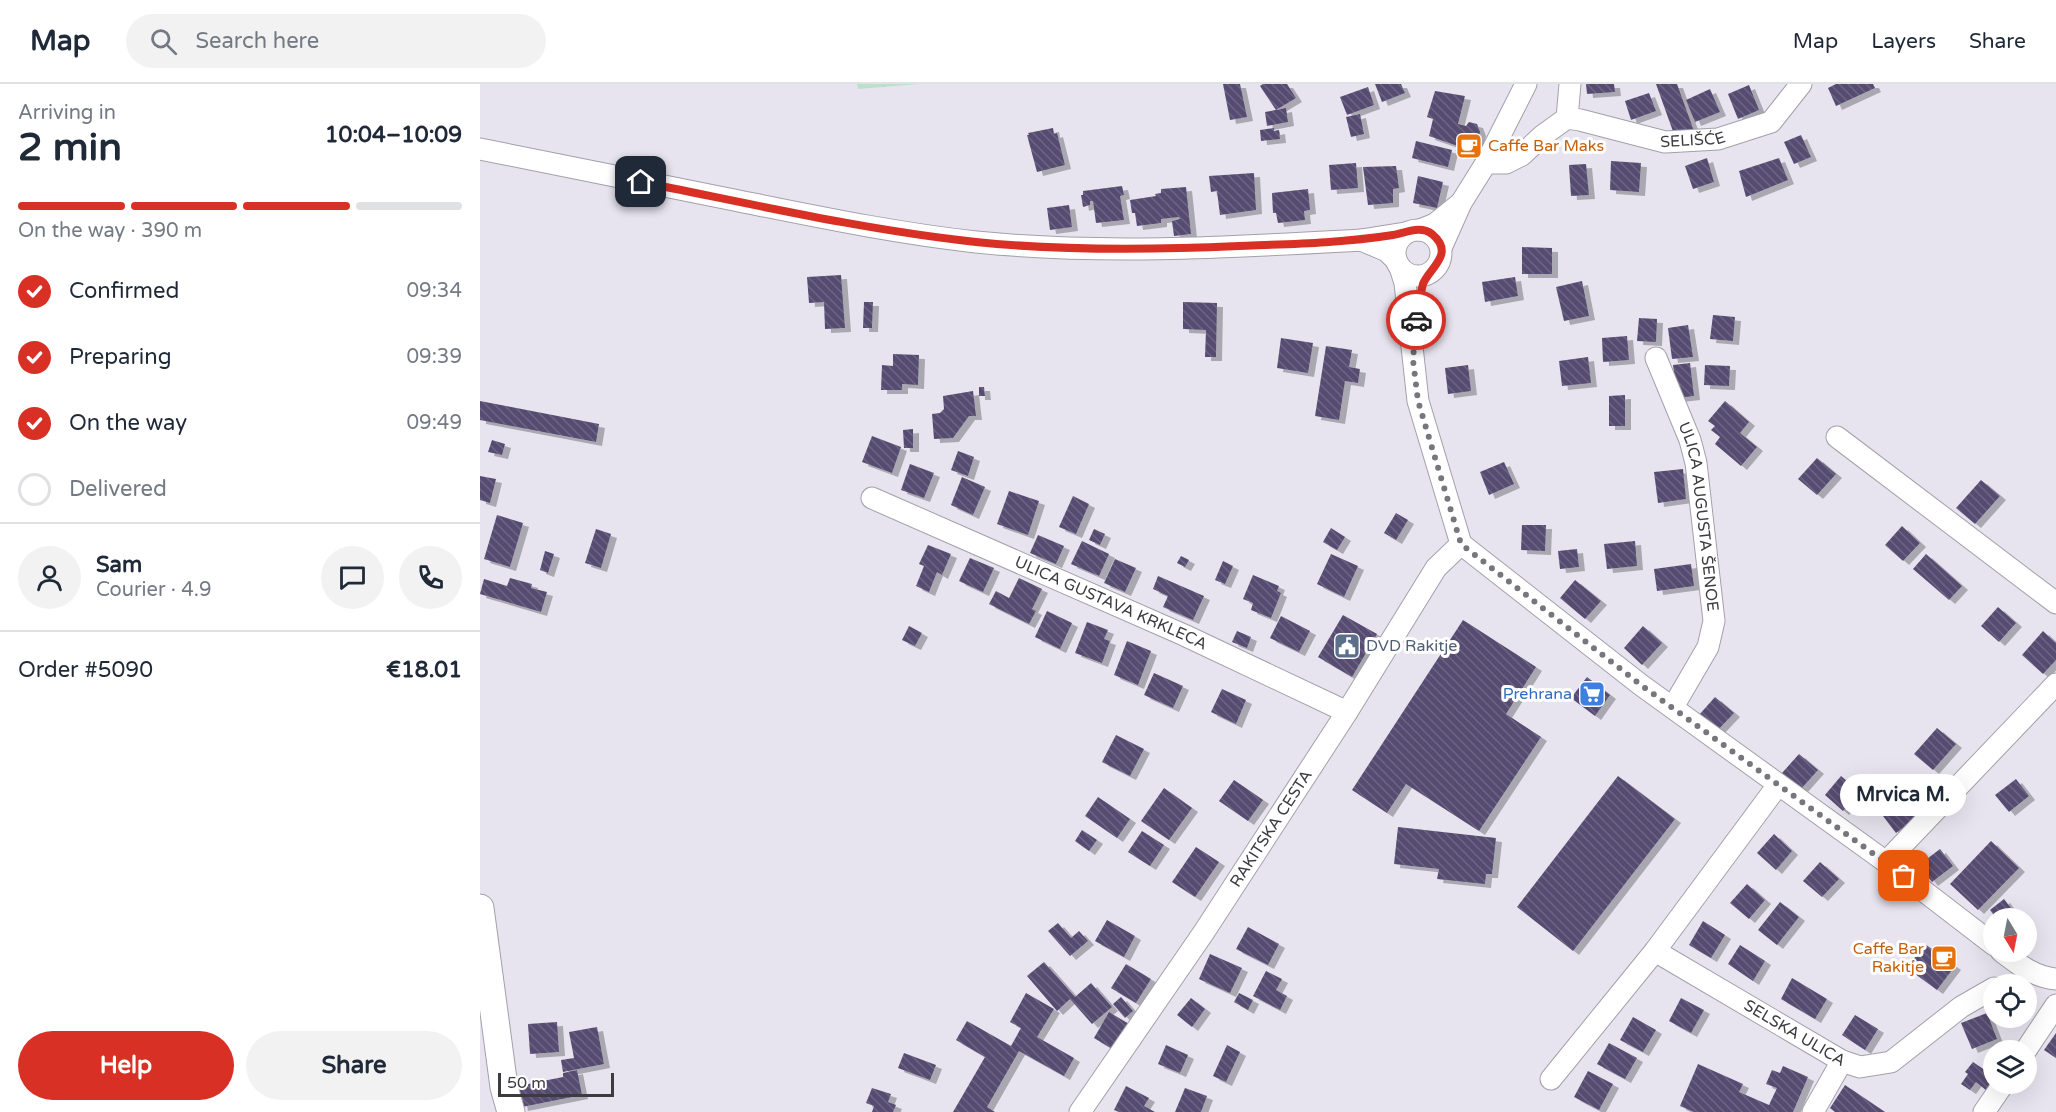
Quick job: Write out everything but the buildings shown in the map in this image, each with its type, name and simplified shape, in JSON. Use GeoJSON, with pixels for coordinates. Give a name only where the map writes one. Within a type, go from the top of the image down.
{"type":"FeatureCollection","features":[{"type":"Feature","properties":{"kind":"main road"},"geometry":{"type":"LineString","coordinates":[[480,908],[484,967],[504,1087],[511,1112]]}},
{"type":"Feature","properties":{"kind":"street"},"geometry":{"type":"LineString","coordinates":[[1413,360],[1416,320],[1423,285],[1428,274],[1439,263],[1441,248],[1461,203],[1526,84]]}},
{"type":"Feature","properties":{"kind":"street"},"geometry":{"type":"LineString","coordinates":[[1485,162],[1506,163],[1522,155],[1542,136],[1568,118],[1570,84]]}},
{"type":"Feature","properties":{"kind":"street","name":"SELIŠĆE"},"geometry":{"type":"LineString","coordinates":[[1568,118],[1665,142],[1718,139],[1771,122],[1802,84]]}},
{"type":"Feature","properties":{"kind":"street"},"geometry":{"type":"LineString","coordinates":[[480,149],[884,229],[976,242],[1077,249],[1183,249],[1361,240],[1413,231],[1435,224],[1461,203]]}},
{"type":"Feature","properties":{"kind":"street"},"geometry":{"type":"LineString","coordinates":[[1413,231],[1434,235],[1441,248]]}},
{"type":"Feature","properties":{"kind":"street"},"geometry":{"type":"LineString","coordinates":[[1413,231],[1396,245],[1398,263],[1405,283],[1418,401],[1461,544],[1641,685],[1886,862],[1983,937]]}},
{"type":"Feature","properties":{"kind":"street"},"geometry":{"type":"LineString","coordinates":[[1361,240],[1387,251],[1413,275],[1428,274]]}},
{"type":"Feature","properties":{"kind":"street","name":"ULICA AUGUSTA ŠENOE"},"geometry":{"type":"LineString","coordinates":[[1656,358],[1690,440],[1696,463],[1714,621],[1708,647],[1673,707]]}},
{"type":"Feature","properties":{"kind":"street"},"geometry":{"type":"LineString","coordinates":[[1837,437],[2056,603]]}},
{"type":"Feature","properties":{"kind":"street","name":"ULICA GUSTAVA KRKLECA"},"geometry":{"type":"LineString","coordinates":[[872,498],[1173,630],[1347,712]]}},
{"type":"Feature","properties":{"kind":"street","name":"RAKITSKA CESTA"},"geometry":{"type":"LineString","coordinates":[[1080,1112],[1204,932],[1347,712],[1436,568],[1461,544]]}},
{"type":"Feature","properties":{"kind":"street"},"geometry":{"type":"LineString","coordinates":[[1886,862],[2056,684]]}},
{"type":"Feature","properties":{"kind":"street"},"geometry":{"type":"LineString","coordinates":[[1551,1079],[1655,951],[1778,785]]}},
{"type":"Feature","properties":{"kind":"street","name":"SELSKA ULICA"},"geometry":{"type":"LineString","coordinates":[[1655,951],[1842,1061],[1860,1067],[1891,1062],[1961,1007],[1983,994]]}},
{"type":"Feature","properties":{"kind":"street"},"geometry":{"type":"LineString","coordinates":[[2015,962],[2043,978],[2056,979]]}},
{"type":"Feature","properties":{"kind":"street"},"geometry":{"type":"LineString","coordinates":[[2014,974],[2023,968]]}},
{"type":"Feature","properties":{"kind":"street"},"geometry":{"type":"LineString","coordinates":[[2033,1040],[2056,1005]]}},
{"type":"Feature","properties":{"kind":"street"},"geometry":{"type":"LineString","coordinates":[[1813,1112],[1842,1061]]}},
{"type":"Feature","properties":{"kind":"street"},"geometry":{"type":"LineString","coordinates":[[1984,1112],[1996,1094]]}},
{"type":"Feature","properties":{"kind":"green space"},"geometry":{"type":"Polygon","coordinates":[[[857,84],[919,84],[858,89],[857,84]]]}},
{"type":"Feature","properties":{"kind":"way so far"},"geometry":{"type":"LineString","coordinates":[[1416,320],[1413,360],[1418,401],[1461,544],[1641,685],[1904,876]]}},
{"type":"Feature","properties":{"kind":"place","name":"Caffe Bar Maks"},"geometry":{"type":"Point","coordinates":[1469,146]}},
{"type":"Feature","properties":{"kind":"place","name":"DVD Rakitje"},"geometry":{"type":"Point","coordinates":[1347,646]}},
{"type":"Feature","properties":{"kind":"place","name":"Prehrana"},"geometry":{"type":"Point","coordinates":[1592,694]}},
{"type":"Feature","properties":{"kind":"place","name":"Mrvica M."},"geometry":{"type":"Point","coordinates":[1904,876]}},
{"type":"Feature","properties":{"kind":"place","name":"Caffe Bar Rakitje"},"geometry":{"type":"Point","coordinates":[1944,958]}},
{"type":"Feature","properties":{"kind":"route"},"geometry":{"type":"LineString","coordinates":[[641,182],[884,229],[976,242],[1077,249],[1183,249],[1361,240],[1412,230],[1427,231],[1438,241],[1441,256],[1439,263],[1428,274],[1423,285],[1416,320]]}}]}
